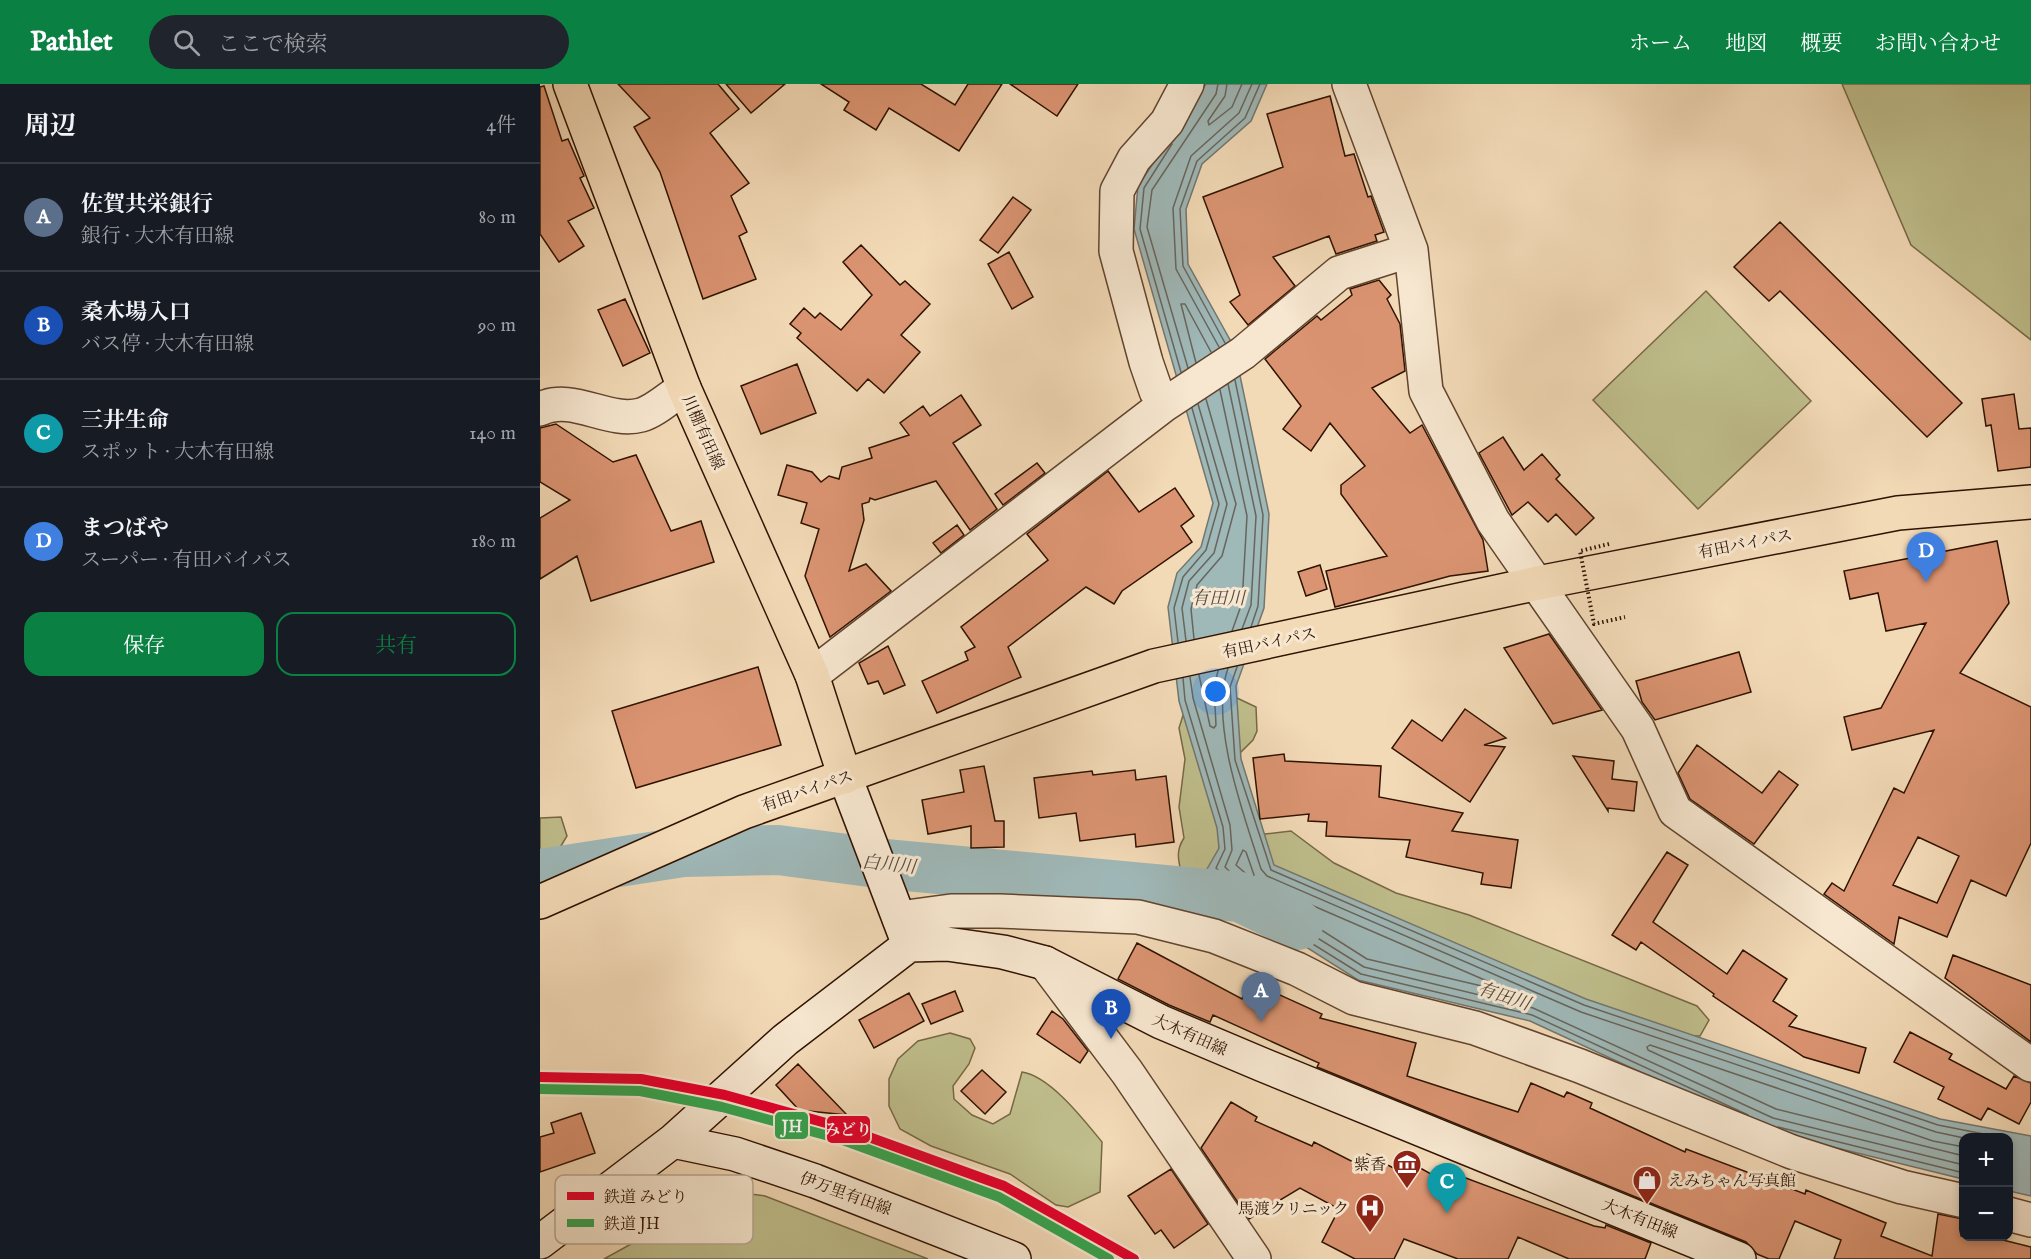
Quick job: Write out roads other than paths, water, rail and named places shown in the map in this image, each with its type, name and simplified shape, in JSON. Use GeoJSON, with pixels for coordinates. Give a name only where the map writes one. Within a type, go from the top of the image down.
{"type":"FeatureCollection","features":[{"type":"Feature","properties":{"kind":"main road","name":"川棚有田線"},"geometry":{"type":"LineString","coordinates":[[570,84],[684,388],[812,675],[845,777]]}},
{"type":"Feature","properties":{"kind":"main road","name":"有田バイパス"},"geometry":{"type":"LineString","coordinates":[[545,900],[744,812],[1154,666],[1538,583],[1898,513],[2031,502]]}},
{"type":"Feature","properties":{"kind":"street"},"geometry":{"type":"LineString","coordinates":[[1164,405],[1155,391],[1116,251],[1117,191],[1134,159],[1167,122],[1187,84]]}},
{"type":"Feature","properties":{"kind":"street"},"geometry":{"type":"LineString","coordinates":[[1349,84],[1411,250],[1426,391],[1493,521],[1638,729],[1676,811],[2031,1065]]}},
{"type":"Feature","properties":{"kind":"street"},"geometry":{"type":"LineString","coordinates":[[812,675],[1164,405],[1243,353],[1339,273],[1411,250]]}},
{"type":"Feature","properties":{"kind":"street"},"geometry":{"type":"LineString","coordinates":[[540,409],[561,405],[586,407],[627,417],[643,415],[684,388]]}},
{"type":"Feature","properties":{"kind":"street"},"geometry":{"type":"LineString","coordinates":[[845,777],[904,932]]}},
{"type":"Feature","properties":{"kind":"street"},"geometry":{"type":"LineString","coordinates":[[628,1175],[673,1141],[904,932],[951,911],[999,910],[1138,917],[1214,936],[1297,969],[1354,998],[1475,1028],[1580,1066],[1792,1152],[1902,1186],[1959,1200]]}},
{"type":"Feature","properties":{"kind":"street","name":"大木有田線"},"geometry":{"type":"LineString","coordinates":[[904,932],[948,944],[1003,952],[1045,963],[1161,1022],[1739,1259]]}},
{"type":"Feature","properties":{"kind":"street"},"geometry":{"type":"LineString","coordinates":[[1045,963],[1127,1072],[1254,1259]]}},
{"type":"Feature","properties":{"kind":"street","name":"伊万里有田線"},"geometry":{"type":"LineString","coordinates":[[673,1141],[735,1154],[815,1181],[1014,1259]]}},
{"type":"Feature","properties":{"kind":"street"},"geometry":{"type":"LineString","coordinates":[[2013,1215],[2031,1220]]}},
{"type":"Feature","properties":{"kind":"street"},"geometry":{"type":"LineString","coordinates":[[540,1242],[555,1231]]}},
{"type":"Feature","properties":{"kind":"water","name":"有田川"},"geometry":{"type":"Polygon","coordinates":[[[1206,84],[1267,84],[1251,121],[1202,164],[1186,209],[1188,264],[1234,347],[1269,514],[1264,608],[1236,686],[1241,759],[1274,865],[1586,999],[1940,1119],[2031,1136],[2031,1196],[2013,1192],[2013,1133],[1959,1133],[1959,1178],[1768,1131],[1530,1021],[1358,980],[1254,914],[1207,869],[1219,848],[1217,828],[1179,701],[1168,607],[1177,573],[1201,547],[1213,503],[1134,229],[1138,186],[1206,84]]]}},
{"type":"Feature","properties":{"kind":"waterway","name":"白川川"},"geometry":{"type":"LineString","coordinates":[[540,874],[683,852],[778,850],[885,864],[1240,897],[1298,925]]}},
{"type":"Feature","properties":{"kind":"rail line","name":"みどり"},"geometry":{"type":"LineString","coordinates":[[540,1077],[641,1079],[725,1095],[844,1128],[1004,1186],[1134,1259]]}},
{"type":"Feature","properties":{"kind":"rail line","name":"JH"},"geometry":{"type":"LineString","coordinates":[[540,1089],[640,1091],[722,1107],[840,1139],[999,1197],[1109,1259]]}},
{"type":"Feature","properties":{"kind":"place","name":"まつばや"},"geometry":{"type":"Point","coordinates":[1926,582]}},
{"type":"Feature","properties":{"kind":"place","name":"佐賀共栄銀行"},"geometry":{"type":"Point","coordinates":[1261,1022]}},
{"type":"Feature","properties":{"kind":"place","name":"桑木場入口"},"geometry":{"type":"Point","coordinates":[1111,1039]}},
{"type":"Feature","properties":{"kind":"place","name":"紫香"},"geometry":{"type":"Point","coordinates":[1407,1190]}},
{"type":"Feature","properties":{"kind":"place","name":"えみちゃん写真館"},"geometry":{"type":"Point","coordinates":[1647,1206]}},
{"type":"Feature","properties":{"kind":"place","name":"三井生命"},"geometry":{"type":"Point","coordinates":[1447,1213]}},
{"type":"Feature","properties":{"kind":"place","name":"馬渡クリニック"},"geometry":{"type":"Point","coordinates":[1370,1234]}}]}
